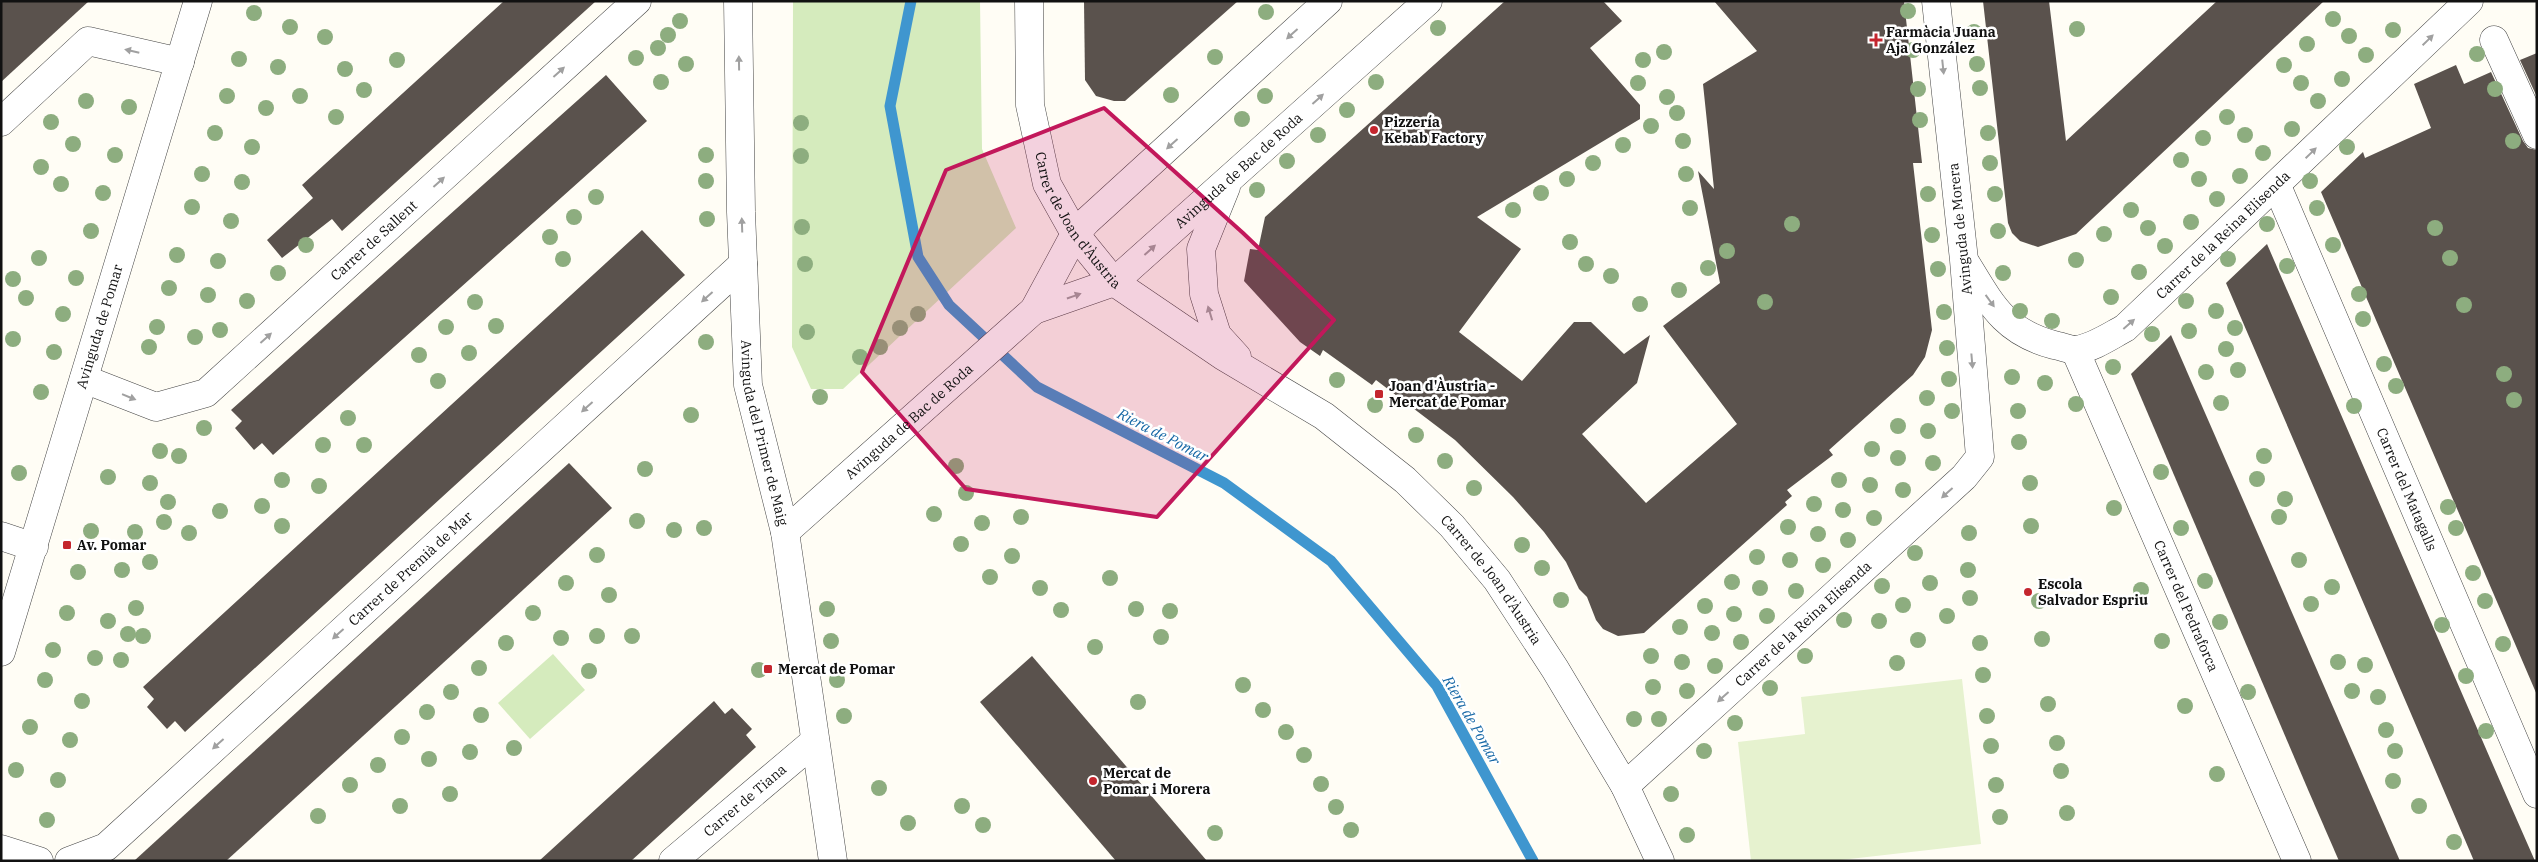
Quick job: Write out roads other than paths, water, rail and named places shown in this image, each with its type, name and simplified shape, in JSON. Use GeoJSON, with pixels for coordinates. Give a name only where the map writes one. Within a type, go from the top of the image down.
{"type":"FeatureCollection","features":[{"type":"Feature","properties":{"kind":"street","name":"Avinguda de Pomar"},"geometry":{"type":"LineString","coordinates":[[1,652],[198,1]]}},
{"type":"Feature","properties":{"kind":"street","name":"Carrer de Sallent"},"geometry":{"type":"LineString","coordinates":[[84,379],[156,407],[206,393],[637,1]]}},
{"type":"Feature","properties":{"kind":"street","name":"Avinguda del Primer de Maig"},"geometry":{"type":"LineString","coordinates":[[738,1],[743,264],[748,385],[785,532],[833,861]]}},
{"type":"Feature","properties":{"kind":"street","name":"Carrer de Joan d'Àustria"},"geometry":{"type":"LineString","coordinates":[[1029,1],[1030,105],[1047,184],[1074,234],[1114,282],[1209,347],[1246,367],[1324,416],[1404,480],[1452,526],[1496,580],[1555,669],[1625,786],[1660,861]]}},
{"type":"Feature","properties":{"kind":"street","name":"Avinguda de Bac de Roda"},"geometry":{"type":"LineString","coordinates":[[785,532],[1034,310],[1074,234],[1328,1]]}},
{"type":"Feature","properties":{"kind":"street","name":"Avinguda de Bac de Roda"},"geometry":{"type":"LineString","coordinates":[[1034,310],[1114,282],[1428,1]]}},
{"type":"Feature","properties":{"kind":"street","name":"Avinguda de Morera"},"geometry":{"type":"LineString","coordinates":[[1936,1],[1964,260],[1980,457]]}},
{"type":"Feature","properties":{"kind":"street","name":"Carrer de la Reina Elisenda"},"geometry":{"type":"LineString","coordinates":[[2075,350],[2096,344],[2125,328],[2277,186],[2469,1]]}},
{"type":"Feature","properties":{"kind":"street"},"geometry":{"type":"LineString","coordinates":[[2494,40],[2537,135]]}},
{"type":"Feature","properties":{"kind":"street"},"geometry":{"type":"LineString","coordinates":[[1,122],[88,41],[180,62]]}},
{"type":"Feature","properties":{"kind":"street","name":"Carrer de Joan d'Àustria"},"geometry":{"type":"LineString","coordinates":[[1230,178],[1216,208],[1201,249],[1204,294],[1217,335],[1246,367]]}},
{"type":"Feature","properties":{"kind":"street","name":"Carrer del Matagalls"},"geometry":{"type":"LineString","coordinates":[[2277,186],[2537,794]]}},
{"type":"Feature","properties":{"kind":"street"},"geometry":{"type":"LineString","coordinates":[[1964,260],[1990,302],[2011,327],[2037,340],[2075,350]]}},
{"type":"Feature","properties":{"kind":"street","name":"Carrer de Premià de Mar"},"geometry":{"type":"LineString","coordinates":[[70,861],[106,846],[743,264]]}},
{"type":"Feature","properties":{"kind":"street","name":"Carrer del Pedraforca"},"geometry":{"type":"LineString","coordinates":[[2075,350],[2297,861]]}},
{"type":"Feature","properties":{"kind":"street","name":"Carrer de la Reina Elisenda"},"geometry":{"type":"LineString","coordinates":[[1625,786],[1964,477],[1980,457]]}},
{"type":"Feature","properties":{"kind":"street"},"geometry":{"type":"LineString","coordinates":[[1,536],[34,547]]}},
{"type":"Feature","properties":{"kind":"street","name":"Carrer de Tiana"},"geometry":{"type":"LineString","coordinates":[[673,861],[815,741]]}},
{"type":"Feature","properties":{"kind":"street"},"geometry":{"type":"LineString","coordinates":[[1,849],[40,861]]}},
{"type":"Feature","properties":{"kind":"waterway","name":"Riera de Pomar"},"geometry":{"type":"LineString","coordinates":[[911,1],[890,106],[918,257],[949,305],[1037,387],[1224,483],[1331,561],[1437,686],[1533,861]]}},
{"type":"Feature","properties":{"kind":"place","name":"Farmàcia Juana Aja González"},"geometry":{"type":"Point","coordinates":[1876,40]}},
{"type":"Feature","properties":{"kind":"place","name":"Pizzería Kebab Factory"},"geometry":{"type":"Point","coordinates":[1374,130]}},
{"type":"Feature","properties":{"kind":"place","name":"Joan d'Àustria - Mercat de Pomar"},"geometry":{"type":"Point","coordinates":[1379,394]}},
{"type":"Feature","properties":{"kind":"place","name":"Av. Pomar"},"geometry":{"type":"Point","coordinates":[67,545]}},
{"type":"Feature","properties":{"kind":"place","name":"Escola Salvador Espriu"},"geometry":{"type":"Point","coordinates":[2028,592]}},
{"type":"Feature","properties":{"kind":"place","name":"Mercat de Pomar"},"geometry":{"type":"Point","coordinates":[768,669]}},
{"type":"Feature","properties":{"kind":"place","name":"Mercat de Pomar i Morera"},"geometry":{"type":"Point","coordinates":[1093,781]}}]}
